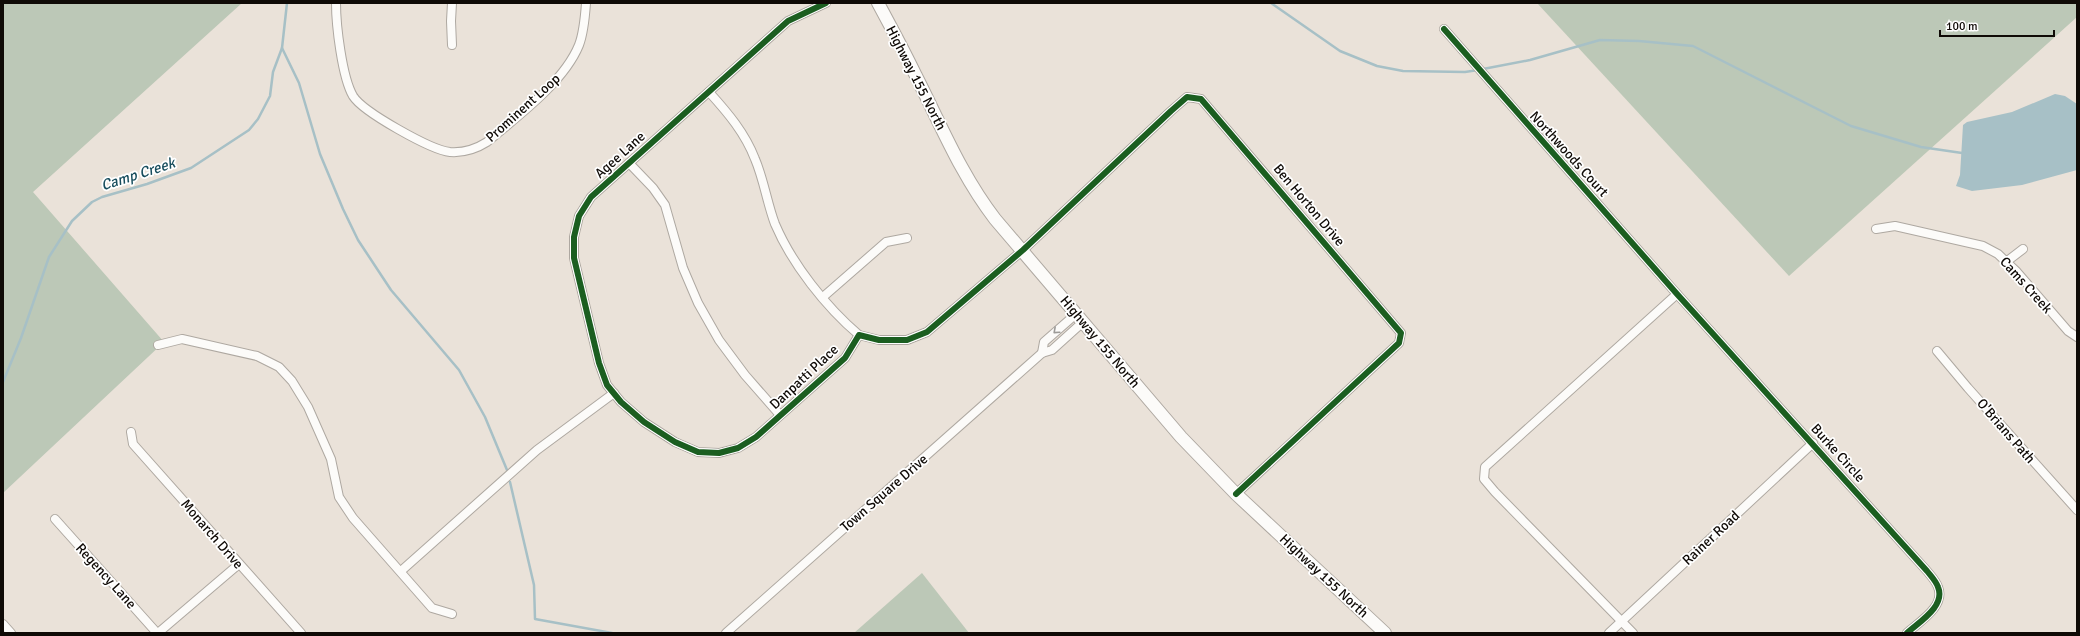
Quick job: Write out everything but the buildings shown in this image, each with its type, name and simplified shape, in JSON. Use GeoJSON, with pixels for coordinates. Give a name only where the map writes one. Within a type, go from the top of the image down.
{"type":"FeatureCollection","features":[{"type":"Feature","properties":{"kind":"main road","name":"Highway 155 North"},"geometry":{"type":"LineString","coordinates":[[878,3],[967,178],[995,220],[1023,250],[1181,437],[1236,494],[1385,633]]}},
{"type":"Feature","properties":{"kind":"street","name":"Prominent Loop"},"geometry":{"type":"LineString","coordinates":[[336,3],[337,25],[346,78],[350,90],[357,102],[372,114],[434,147],[457,152],[476,148],[487,142],[562,74],[579,45],[584,28],[586,3]]}},
{"type":"Feature","properties":{"kind":"street"},"geometry":{"type":"LineString","coordinates":[[452,3],[452,45]]}},
{"type":"Feature","properties":{"kind":"street","name":"Agee Lane"},"geometry":{"type":"LineString","coordinates":[[614,393],[607,385],[599,363],[574,258],[574,237],[579,216],[591,197],[788,21],[826,3]]}},
{"type":"Feature","properties":{"kind":"street","name":"Northwoods Court"},"geometry":{"type":"LineString","coordinates":[[1444,29],[1677,294]]}},
{"type":"Feature","properties":{"kind":"street"},"geometry":{"type":"LineString","coordinates":[[709,92],[731,116],[744,135],[755,160],[775,223],[792,257],[843,321],[859,335],[880,340],[907,340],[928,332],[1023,250]]}},
{"type":"Feature","properties":{"kind":"street","name":"Ben Horton Drive"},"geometry":{"type":"LineString","coordinates":[[1023,250],[1187,97],[1201,99],[1213,111],[1401,333],[1399,343],[1236,494]]}},
{"type":"Feature","properties":{"kind":"street"},"geometry":{"type":"LineString","coordinates":[[629,163],[653,188],[665,206],[683,268],[698,303],[719,340],[745,375],[780,415]]}},
{"type":"Feature","properties":{"kind":"street","name":"Cams Creek"},"geometry":{"type":"LineString","coordinates":[[1876,229],[1895,226],[1983,246],[1998,254],[2068,331],[2077,337]]}},
{"type":"Feature","properties":{"kind":"street"},"geometry":{"type":"LineString","coordinates":[[823,297],[886,242],[907,238]]}},
{"type":"Feature","properties":{"kind":"street"},"geometry":{"type":"LineString","coordinates":[[2006,262],[2023,249]]}},
{"type":"Feature","properties":{"kind":"street"},"geometry":{"type":"LineString","coordinates":[[1633,633],[1495,492],[1484,479],[1485,468],[1677,294]]}},
{"type":"Feature","properties":{"kind":"street","name":"Burke Circle"},"geometry":{"type":"LineString","coordinates":[[1677,294],[1916,557],[1938,587],[1940,596],[1935,607],[1907,633]]}},
{"type":"Feature","properties":{"kind":"street","name":"Town Square Drive"},"geometry":{"type":"LineString","coordinates":[[726,633],[1042,353],[1052,350],[1080,318]]}},
{"type":"Feature","properties":{"kind":"street","name":"Danpatti Place"},"geometry":{"type":"LineString","coordinates":[[614,393],[621,402],[644,422],[674,442],[698,452],[719,453],[738,448],[756,437],[845,358],[859,335]]}},
{"type":"Feature","properties":{"kind":"street"},"geometry":{"type":"LineString","coordinates":[[158,346],[182,339],[257,356],[279,367],[292,381],[314,420],[331,459],[339,497],[353,518],[432,608],[452,614]]}},
{"type":"Feature","properties":{"kind":"street","name":"O'Brians Path"},"geometry":{"type":"LineString","coordinates":[[1937,351],[2077,510]]}},
{"type":"Feature","properties":{"kind":"street"},"geometry":{"type":"LineString","coordinates":[[401,571],[537,450],[614,393]]}},
{"type":"Feature","properties":{"kind":"street","name":"Monarch Drive"},"geometry":{"type":"LineString","coordinates":[[131,432],[133,444],[301,633]]}},
{"type":"Feature","properties":{"kind":"street","name":"Rainer Road"},"geometry":{"type":"LineString","coordinates":[[1609,633],[1813,443]]}},
{"type":"Feature","properties":{"kind":"street","name":"Regency Lane"},"geometry":{"type":"LineString","coordinates":[[55,519],[158,633]]}},
{"type":"Feature","properties":{"kind":"street"},"geometry":{"type":"LineString","coordinates":[[158,633],[239,564]]}},
{"type":"Feature","properties":{"kind":"street"},"geometry":{"type":"LineString","coordinates":[[3,624],[11,633]]}},
{"type":"Feature","properties":{"kind":"green space"},"geometry":{"type":"Polygon","coordinates":[[[3,3],[242,3],[33,192],[164,342],[3,493],[3,3]]]}},
{"type":"Feature","properties":{"kind":"green space"},"geometry":{"type":"Polygon","coordinates":[[[1537,3],[2077,3],[2077,17],[1789,276],[1537,3]]]}},
{"type":"Feature","properties":{"kind":"green space"},"geometry":{"type":"Polygon","coordinates":[[[922,573],[969,633],[854,633],[922,573]]]}},
{"type":"Feature","properties":{"kind":"water"},"geometry":{"type":"Polygon","coordinates":[[[2055,94],[2065,96],[2077,104],[2077,170],[2022,185],[1972,191],[1956,186],[1960,175],[1963,125],[1967,122],[2012,112],[2055,94]]]}},
{"type":"Feature","properties":{"kind":"waterway","name":"Camp Creek"},"geometry":{"type":"LineString","coordinates":[[3,382],[21,338],[49,257],[72,221],[92,202],[102,197],[147,184],[191,168],[249,130],[258,119],[270,96],[273,72],[282,48],[287,3]]}},
{"type":"Feature","properties":{"kind":"waterway"},"geometry":{"type":"LineString","coordinates":[[1271,3],[1340,51],[1377,66],[1403,71],[1465,72],[1478,70]]}},
{"type":"Feature","properties":{"kind":"waterway"},"geometry":{"type":"LineString","coordinates":[[1483,69],[1530,60],[1600,40],[1639,41],[1693,46],[1851,126],[1921,147],[1962,153]]}},
{"type":"Feature","properties":{"kind":"waterway"},"geometry":{"type":"LineString","coordinates":[[282,48],[299,83],[320,154],[358,240],[391,290],[459,370],[485,417],[507,470]]}},
{"type":"Feature","properties":{"kind":"waterway"},"geometry":{"type":"LineString","coordinates":[[510,482],[534,585],[535,619],[612,633]]}},
{"type":"Feature","properties":{"kind":"cycle path"},"geometry":{"type":"LineString","coordinates":[[826,3],[788,21],[591,197],[579,216],[574,237],[574,258],[599,363],[607,385],[621,402],[644,422],[675,442],[698,452],[719,453],[738,448],[756,437],[845,358],[859,335],[879,340],[907,340],[927,332],[1023,250],[1187,97],[1201,99],[1401,333],[1399,343],[1236,494]]}},
{"type":"Feature","properties":{"kind":"cycle path"},"geometry":{"type":"LineString","coordinates":[[1444,29],[1677,294],[1927,571],[1938,587],[1938,601],[1930,613],[1907,633]]}}]}
